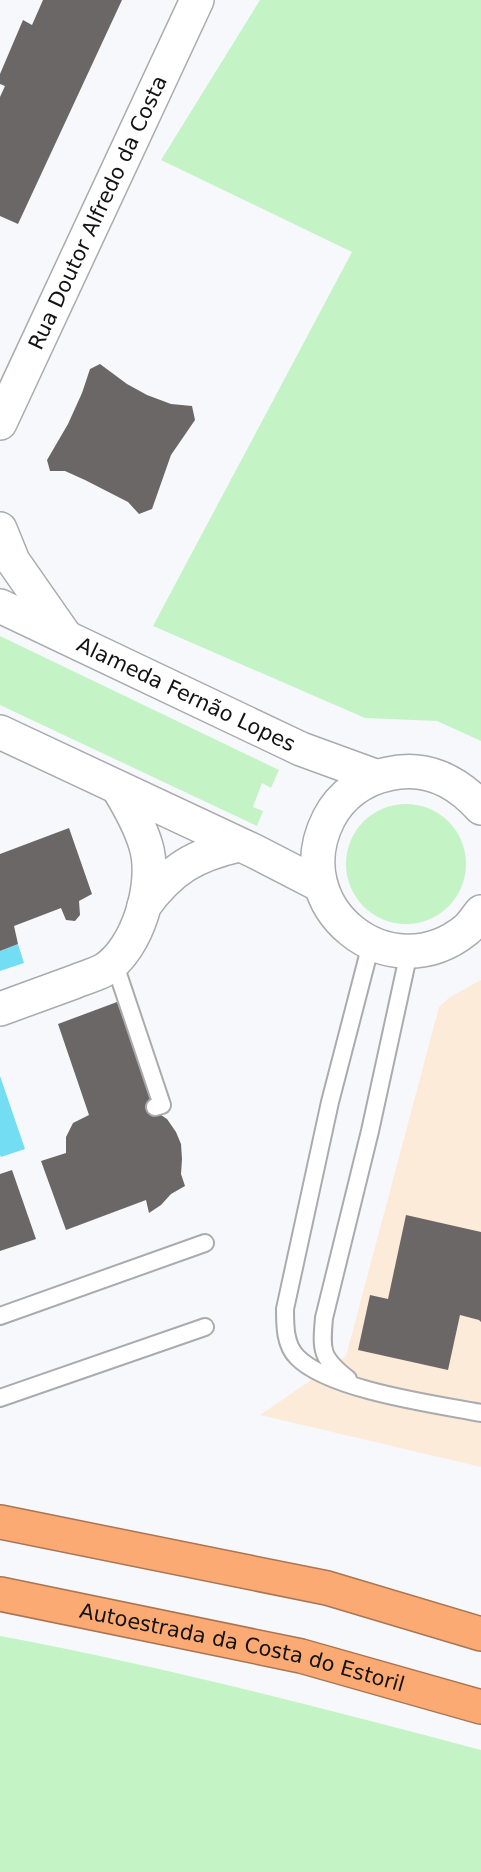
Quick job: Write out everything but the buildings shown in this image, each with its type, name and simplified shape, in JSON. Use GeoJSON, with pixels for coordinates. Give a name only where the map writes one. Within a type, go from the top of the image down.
{"type":"FeatureCollection","features":[{"type":"Feature","properties":{"kind":"highway"},"geometry":{"type":"LineString","coordinates":[[0,1522],[327,1588],[481,1634]]}},
{"type":"Feature","properties":{"kind":"highway","name":"Autoestrada da Costa do Estoril"},"geometry":{"type":"LineString","coordinates":[[0,1594],[302,1656],[481,1707]]}},
{"type":"Feature","properties":{"kind":"street","name":"Rua Doutor Alfredo da Costa"},"geometry":{"type":"LineString","coordinates":[[0,421],[197,0]]}},
{"type":"Feature","properties":{"kind":"street"},"geometry":{"type":"LineString","coordinates":[[0,529],[13,561],[66,636]]}},
{"type":"Feature","properties":{"kind":"street","name":"Alameda Fernão Lopes"},"geometry":{"type":"LineString","coordinates":[[0,606],[301,749],[375,776]]}},
{"type":"Feature","properties":{"kind":"street"},"geometry":{"type":"LineString","coordinates":[[0,732],[320,885]]}},
{"type":"Feature","properties":{"kind":"street"},"geometry":{"type":"LineString","coordinates":[[481,808],[467,793],[447,779],[423,772],[399,771],[375,776],[352,789],[333,809],[321,832],[317,859],[320,885],[331,909],[348,929],[371,944],[389,950],[409,952],[440,946],[467,929],[481,912]]}},
{"type":"Feature","properties":{"kind":"street"},"geometry":{"type":"LineString","coordinates":[[0,1009],[103,970],[122,954],[136,928],[149,885],[150,868],[146,846],[134,813],[118,788]]}},
{"type":"Feature","properties":{"kind":"street"},"geometry":{"type":"LineString","coordinates":[[143,907],[170,875],[212,851],[239,845]]}},
{"type":"Feature","properties":{"kind":"lane"},"geometry":{"type":"LineString","coordinates":[[371,944],[330,1102],[285,1310],[285,1333],[296,1356],[317,1373],[361,1388],[481,1413]]}},
{"type":"Feature","properties":{"kind":"lane"},"geometry":{"type":"LineString","coordinates":[[361,1388],[330,1365],[322,1345],[324,1318],[370,1131],[409,952]]}},
{"type":"Feature","properties":{"kind":"lane"},"geometry":{"type":"LineString","coordinates":[[114,962],[162,1105],[155,1107]]}},
{"type":"Feature","properties":{"kind":"lane"},"geometry":{"type":"LineString","coordinates":[[0,1316],[205,1243]]}},
{"type":"Feature","properties":{"kind":"lane"},"geometry":{"type":"LineString","coordinates":[[0,1398],[206,1327]]}},
{"type":"Feature","properties":{"kind":"shaded area"},"geometry":{"type":"Polygon","coordinates":[[[481,980],[481,1467],[260,1415],[346,1356],[439,1007],[450,997],[481,980]]]}},
{"type":"Feature","properties":{"kind":"green space"},"geometry":{"type":"Polygon","coordinates":[[[260,0],[481,0],[481,741],[437,721],[365,718],[153,626],[352,252],[161,160],[260,0]]]}},
{"type":"Feature","properties":{"kind":"green space"},"geometry":{"type":"Polygon","coordinates":[[[0,636],[279,770],[271,788],[262,783],[253,807],[263,811],[257,826],[0,705],[0,636]]]}},
{"type":"Feature","properties":{"kind":"green space"},"geometry":{"type":"Polygon","coordinates":[[[406,804],[429,808],[448,822],[462,841],[466,864],[462,887],[448,906],[429,920],[406,924],[383,920],[364,906],[350,887],[346,864],[350,841],[364,822],[383,808],[406,804]]]}},
{"type":"Feature","properties":{"kind":"green space"},"geometry":{"type":"Polygon","coordinates":[[[0,1636],[181,1674],[481,1750],[481,1872],[0,1872],[0,1636]]]}},
{"type":"Feature","properties":{"kind":"water"},"geometry":{"type":"Polygon","coordinates":[[[18,944],[24,963],[0,971],[0,951],[18,944]]]}},
{"type":"Feature","properties":{"kind":"water"},"geometry":{"type":"Polygon","coordinates":[[[0,1076],[25,1149],[1,1157],[0,1155],[0,1076]]]}}]}
